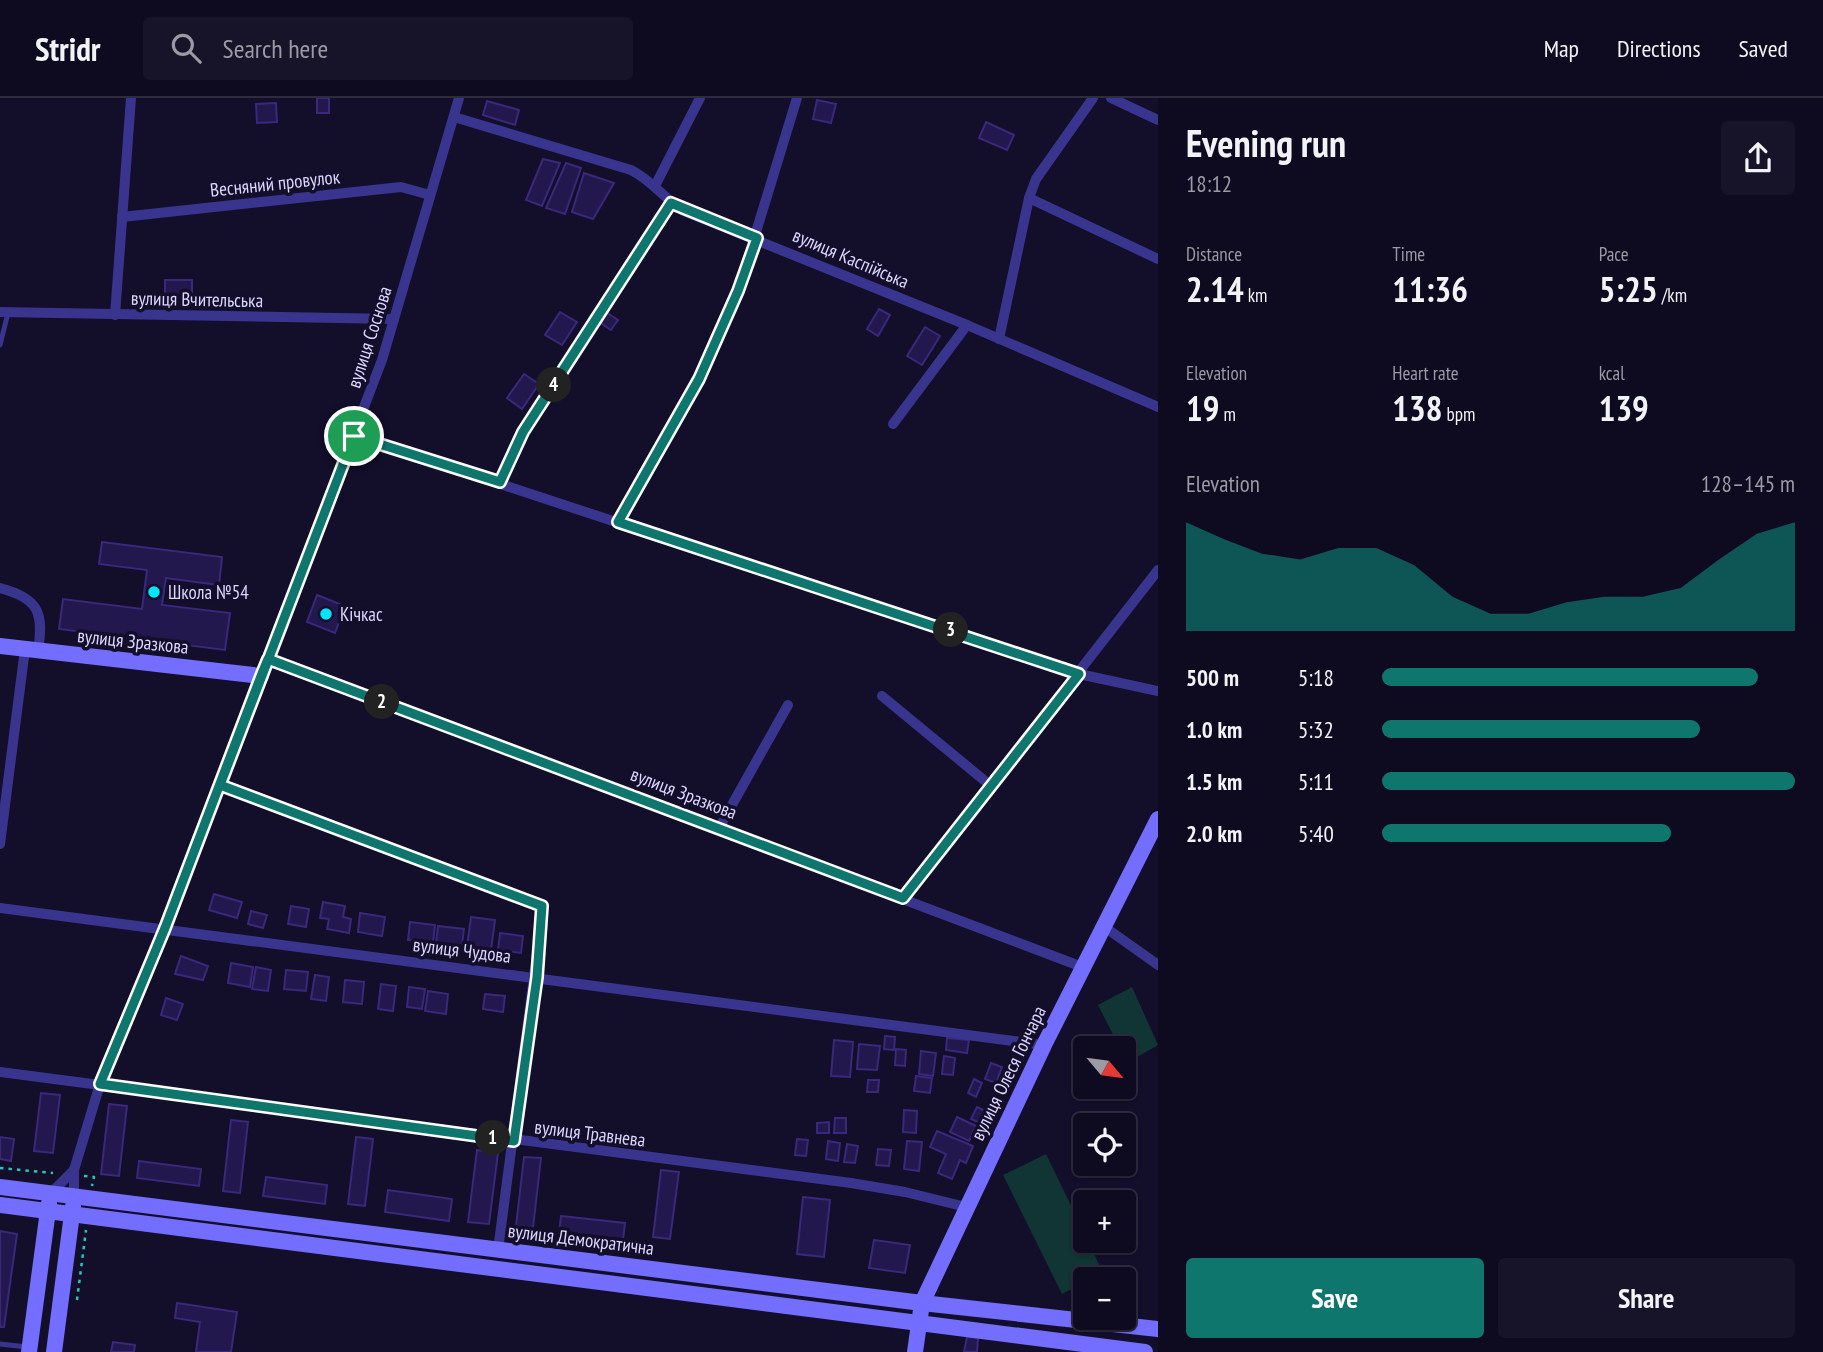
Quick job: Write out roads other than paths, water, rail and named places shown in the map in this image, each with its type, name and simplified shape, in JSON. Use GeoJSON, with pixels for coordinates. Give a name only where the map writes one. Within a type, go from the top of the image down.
{"type":"FeatureCollection","features":[{"type":"Feature","properties":{"kind":"street"},"geometry":{"type":"LineString","coordinates":[[115,316],[131,98]]}},
{"type":"Feature","properties":{"kind":"street","name":"вулиця Соснова"},"geometry":{"type":"LineString","coordinates":[[83,1198],[73,1173],[100,1084],[165,928],[354,436],[394,319],[459,98]]}},
{"type":"Feature","properties":{"kind":"street"},"geometry":{"type":"LineString","coordinates":[[656,184],[700,98]]}},
{"type":"Feature","properties":{"kind":"street"},"geometry":{"type":"LineString","coordinates":[[618,522],[699,379],[738,291],[757,238],[797,98]]}},
{"type":"Feature","properties":{"kind":"street"},"geometry":{"type":"LineString","coordinates":[[999,338],[1029,198],[1036,179],[1093,98]]}},
{"type":"Feature","properties":{"kind":"street"},"geometry":{"type":"LineString","coordinates":[[1111,98],[1158,120]]}},
{"type":"Feature","properties":{"kind":"street","name":"вулиця Каспійська"},"geometry":{"type":"LineString","coordinates":[[454,117],[631,170],[656,184],[671,203],[999,338],[1158,407]]}},
{"type":"Feature","properties":{"kind":"street","name":"Весняний провулок"},"geometry":{"type":"LineString","coordinates":[[122,217],[401,187],[430,195]]}},
{"type":"Feature","properties":{"kind":"street"},"geometry":{"type":"LineString","coordinates":[[1029,198],[1158,259]]}},
{"type":"Feature","properties":{"kind":"street"},"geometry":{"type":"LineString","coordinates":[[500,482],[523,432],[671,203]]}},
{"type":"Feature","properties":{"kind":"street","name":"вулиця Вчительська"},"geometry":{"type":"LineString","coordinates":[[4,312],[394,319]]}},
{"type":"Feature","properties":{"kind":"street"},"geometry":{"type":"LineString","coordinates":[[893,424],[967,325]]}},
{"type":"Feature","properties":{"kind":"street"},"geometry":{"type":"LineString","coordinates":[[354,436],[1079,674],[1158,691]]}},
{"type":"Feature","properties":{"kind":"street"},"geometry":{"type":"LineString","coordinates":[[903,898],[1158,570]]}},
{"type":"Feature","properties":{"kind":"street"},"geometry":{"type":"LineString","coordinates":[[0,588],[20,594],[38,610],[41,621],[31,650],[0,844]]}},
{"type":"Feature","properties":{"kind":"street","name":"вулиця Зразкова"},"geometry":{"type":"LineString","coordinates":[[0,646],[261,676]]}},
{"type":"Feature","properties":{"kind":"street","name":"вулиця Зразкова"},"geometry":{"type":"LineString","coordinates":[[268,659],[1085,968]]}},
{"type":"Feature","properties":{"kind":"street"},"geometry":{"type":"LineString","coordinates":[[882,696],[991,786]]}},
{"type":"Feature","properties":{"kind":"street"},"geometry":{"type":"LineString","coordinates":[[719,828],[788,705]]}},
{"type":"Feature","properties":{"kind":"street"},"geometry":{"type":"LineString","coordinates":[[220,785],[538,903],[544,910],[498,1250]]}},
{"type":"Feature","properties":{"kind":"street","name":"вулиця Олеся Гончара"},"geometry":{"type":"LineString","coordinates":[[915,1352],[922,1303],[1044,1045],[1106,928],[1158,819]]}},
{"type":"Feature","properties":{"kind":"street","name":"вулиця Чудова"},"geometry":{"type":"LineString","coordinates":[[0,908],[1044,1045]]}},
{"type":"Feature","properties":{"kind":"street"},"geometry":{"type":"LineString","coordinates":[[1106,928],[1158,965]]}},
{"type":"Feature","properties":{"kind":"street","name":"вулиця Травнева"},"geometry":{"type":"LineString","coordinates":[[0,1072],[850,1183],[905,1192],[966,1207]]}},
{"type":"Feature","properties":{"kind":"street"},"geometry":{"type":"LineString","coordinates":[[29,1350],[50,1194],[73,1173]]}},
{"type":"Feature","properties":{"kind":"street","name":"вулиця Демократична"},"geometry":{"type":"LineString","coordinates":[[0,1187],[922,1303],[1158,1329]]}},
{"type":"Feature","properties":{"kind":"street"},"geometry":{"type":"LineString","coordinates":[[54,1352],[83,1198]]}},
{"type":"Feature","properties":{"kind":"street"},"geometry":{"type":"LineString","coordinates":[[0,1205],[1145,1352]]}},
{"type":"Feature","properties":{"kind":"lane"},"geometry":{"type":"LineString","coordinates":[[0,345],[4,312]]}},
{"type":"Feature","properties":{"kind":"lane"},"geometry":{"type":"LineString","coordinates":[[0,1343],[29,1350]]}},
{"type":"Feature","properties":{"kind":"place","name":"Школа №54"},"geometry":{"type":"Point","coordinates":[154,592]}},
{"type":"Feature","properties":{"kind":"place","name":"Кічкас"},"geometry":{"type":"Point","coordinates":[326,614]}}]}
